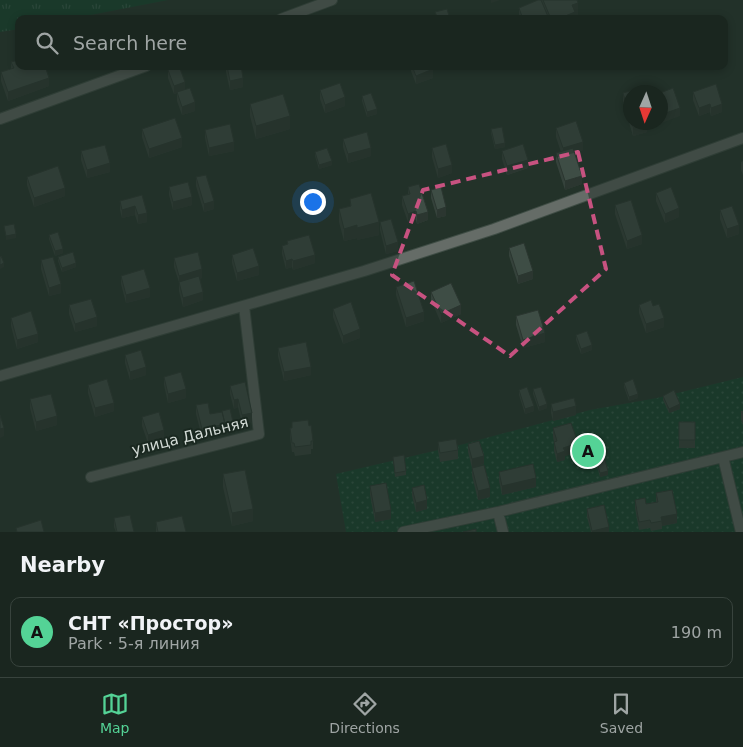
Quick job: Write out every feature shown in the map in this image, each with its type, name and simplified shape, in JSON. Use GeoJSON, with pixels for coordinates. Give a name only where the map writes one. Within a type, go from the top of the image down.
{"type":"FeatureCollection","features":[{"type":"Feature","properties":{"kind":"street"},"geometry":{"type":"LineString","coordinates":[[292,15],[332,0]]}},
{"type":"Feature","properties":{"kind":"street"},"geometry":{"type":"LineString","coordinates":[[0,119],[135,70]]}},
{"type":"Feature","properties":{"kind":"street"},"geometry":{"type":"LineString","coordinates":[[0,376],[364,271],[494,229],[743,138]]}},
{"type":"Feature","properties":{"kind":"street","name":"улица Дальняя"},"geometry":{"type":"LineString","coordinates":[[91,477],[259,434],[244,306]]}},
{"type":"Feature","properties":{"kind":"street"},"geometry":{"type":"LineString","coordinates":[[403,532],[498,512],[743,452]]}},
{"type":"Feature","properties":{"kind":"street"},"geometry":{"type":"LineString","coordinates":[[723,457],[741,532]]}},
{"type":"Feature","properties":{"kind":"street"},"geometry":{"type":"LineString","coordinates":[[498,512],[503,532]]}},
{"type":"Feature","properties":{"kind":"highlighted area"},"geometry":{"type":"Polygon","coordinates":[[[578,152],[606,269],[510,356],[392,275],[423,190],[578,152]]]}},
{"type":"Feature","properties":{"kind":"green space"},"geometry":{"type":"Polygon","coordinates":[[[0,0],[168,0],[91,15],[15,15],[15,30],[0,32],[0,0]]]}},
{"type":"Feature","properties":{"kind":"green space"},"geometry":{"type":"Polygon","coordinates":[[[743,377],[743,532],[346,532],[336,474],[464,444],[590,410],[657,398],[743,377]]]}},
{"type":"Feature","properties":{"kind":"building"},"geometry":{"type":"Polygon","coordinates":[[[541,0],[547,15],[522,15],[519,8],[541,0]]]}},
{"type":"Feature","properties":{"kind":"building"},"geometry":{"type":"Polygon","coordinates":[[[543,0],[577,0],[578,3],[572,5],[575,12],[568,15],[549,15],[543,0]]]}},
{"type":"Feature","properties":{"kind":"building"},"geometry":{"type":"Polygon","coordinates":[[[447,9],[449,15],[436,15],[435,12],[447,9]]]}},
{"type":"Feature","properties":{"kind":"building"},"geometry":{"type":"Polygon","coordinates":[[[15,61],[15,70],[46,70],[49,78],[8,92],[1,72],[14,68],[11,62],[15,61]]]}},
{"type":"Feature","properties":{"kind":"building"},"geometry":{"type":"Polygon","coordinates":[[[168,70],[180,70],[185,82],[174,86],[168,70]]]}},
{"type":"Feature","properties":{"kind":"building"},"geometry":{"type":"Polygon","coordinates":[[[228,70],[242,70],[243,78],[230,81],[228,70]]]}},
{"type":"Feature","properties":{"kind":"building"},"geometry":{"type":"Polygon","coordinates":[[[414,70],[431,70],[416,76],[414,70]]]}},
{"type":"Feature","properties":{"kind":"building"},"geometry":{"type":"Polygon","coordinates":[[[340,83],[345,97],[325,105],[320,90],[340,83]]]}},
{"type":"Feature","properties":{"kind":"building"},"geometry":{"type":"Polygon","coordinates":[[[716,84],[722,104],[711,108],[710,104],[699,108],[693,92],[716,84]]]}},
{"type":"Feature","properties":{"kind":"building"},"geometry":{"type":"Polygon","coordinates":[[[190,88],[195,102],[182,107],[177,92],[190,88]]]}},
{"type":"Feature","properties":{"kind":"building"},"geometry":{"type":"Polygon","coordinates":[[[673,88],[680,108],[668,112],[668,90],[673,88]]]}},
{"type":"Feature","properties":{"kind":"building"},"geometry":{"type":"Polygon","coordinates":[[[371,93],[377,109],[367,112],[362,96],[371,93]]]}},
{"type":"Feature","properties":{"kind":"building"},"geometry":{"type":"Polygon","coordinates":[[[283,94],[290,116],[256,126],[250,104],[283,94]]]}},
{"type":"Feature","properties":{"kind":"building"},"geometry":{"type":"Polygon","coordinates":[[[175,118],[182,138],[149,149],[142,129],[175,118]]]}},
{"type":"Feature","properties":{"kind":"building"},"geometry":{"type":"Polygon","coordinates":[[[576,121],[583,142],[563,148],[556,128],[576,121]]]}},
{"type":"Feature","properties":{"kind":"building"},"geometry":{"type":"Polygon","coordinates":[[[230,124],[234,142],[209,148],[205,130],[230,124]]]}},
{"type":"Feature","properties":{"kind":"building"},"geometry":{"type":"Polygon","coordinates":[[[502,127],[505,143],[495,145],[491,129],[502,127]]]}},
{"type":"Feature","properties":{"kind":"building"},"geometry":{"type":"Polygon","coordinates":[[[367,132],[371,148],[348,154],[343,139],[367,132]]]}},
{"type":"Feature","properties":{"kind":"building"},"geometry":{"type":"Polygon","coordinates":[[[446,144],[452,165],[438,169],[432,148],[446,144]]]}},
{"type":"Feature","properties":{"kind":"building"},"geometry":{"type":"Polygon","coordinates":[[[523,144],[528,160],[507,166],[502,151],[523,144]]]}},
{"type":"Feature","properties":{"kind":"building"},"geometry":{"type":"Polygon","coordinates":[[[105,145],[110,163],[87,170],[81,151],[105,145]]]}},
{"type":"Feature","properties":{"kind":"building"},"geometry":{"type":"Polygon","coordinates":[[[327,148],[332,161],[319,165],[315,152],[327,148]]]}},
{"type":"Feature","properties":{"kind":"building"},"geometry":{"type":"Polygon","coordinates":[[[573,148],[582,176],[565,181],[556,153],[573,148]]]}},
{"type":"Feature","properties":{"kind":"building"},"geometry":{"type":"Polygon","coordinates":[[[58,166],[65,188],[34,198],[27,177],[58,166]]]}},
{"type":"Feature","properties":{"kind":"building"},"geometry":{"type":"Polygon","coordinates":[[[206,175],[214,201],[204,204],[196,177],[206,175]]]}},
{"type":"Feature","properties":{"kind":"building"},"geometry":{"type":"Polygon","coordinates":[[[188,182],[192,197],[173,202],[169,187],[188,182]]]}},
{"type":"Feature","properties":{"kind":"building"},"geometry":{"type":"Polygon","coordinates":[[[419,184],[428,212],[417,215],[416,211],[408,214],[402,196],[410,194],[408,187],[419,184]]]}},
{"type":"Feature","properties":{"kind":"building"},"geometry":{"type":"Polygon","coordinates":[[[441,187],[446,207],[437,210],[431,190],[441,187]]]}},
{"type":"Feature","properties":{"kind":"building"},"geometry":{"type":"Polygon","coordinates":[[[671,187],[679,208],[665,214],[656,193],[671,187]]]}},
{"type":"Feature","properties":{"kind":"building"},"geometry":{"type":"Polygon","coordinates":[[[371,193],[379,222],[357,228],[357,225],[344,229],[339,209],[351,206],[350,199],[371,193]]]}},
{"type":"Feature","properties":{"kind":"building"},"geometry":{"type":"Polygon","coordinates":[[[142,195],[147,213],[138,215],[135,206],[122,210],[120,201],[142,195]]]}},
{"type":"Feature","properties":{"kind":"building"},"geometry":{"type":"Polygon","coordinates":[[[631,200],[642,235],[627,241],[615,205],[631,200]]]}},
{"type":"Feature","properties":{"kind":"building"},"geometry":{"type":"Polygon","coordinates":[[[732,206],[739,225],[727,229],[720,210],[732,206]]]}},
{"type":"Feature","properties":{"kind":"building"},"geometry":{"type":"Polygon","coordinates":[[[391,219],[398,242],[386,246],[380,222],[391,219]]]}},
{"type":"Feature","properties":{"kind":"building"},"geometry":{"type":"Polygon","coordinates":[[[14,224],[16,234],[6,236],[4,226],[14,224]]]}},
{"type":"Feature","properties":{"kind":"building"},"geometry":{"type":"Polygon","coordinates":[[[58,232],[63,249],[55,251],[49,235],[58,232]]]}},
{"type":"Feature","properties":{"kind":"building"},"geometry":{"type":"Polygon","coordinates":[[[309,235],[315,255],[286,261],[282,246],[288,244],[287,241],[309,235]]]}},
{"type":"Feature","properties":{"kind":"building"},"geometry":{"type":"Polygon","coordinates":[[[524,243],[533,271],[518,276],[509,248],[524,243]]]}},
{"type":"Feature","properties":{"kind":"building"},"geometry":{"type":"Polygon","coordinates":[[[253,248],[259,266],[237,273],[232,255],[253,248]]]}},
{"type":"Feature","properties":{"kind":"building"},"geometry":{"type":"Polygon","coordinates":[[[73,252],[76,263],[62,268],[58,257],[73,252]]]}},
{"type":"Feature","properties":{"kind":"building"},"geometry":{"type":"Polygon","coordinates":[[[198,252],[202,269],[179,276],[174,258],[198,252]]]}},
{"type":"Feature","properties":{"kind":"building"},"geometry":{"type":"Polygon","coordinates":[[[0,257],[4,263],[0,265],[0,257]]]}},
{"type":"Feature","properties":{"kind":"building"},"geometry":{"type":"Polygon","coordinates":[[[53,257],[61,284],[49,288],[41,260],[53,257]]]}},
{"type":"Feature","properties":{"kind":"building"},"geometry":{"type":"Polygon","coordinates":[[[144,269],[150,288],[126,295],[121,276],[144,269]]]}},
{"type":"Feature","properties":{"kind":"building"},"geometry":{"type":"Polygon","coordinates":[[[199,276],[203,292],[183,298],[179,282],[199,276]]]}},
{"type":"Feature","properties":{"kind":"building"},"geometry":{"type":"Polygon","coordinates":[[[414,281],[424,312],[406,318],[396,287],[414,281]]]}},
{"type":"Feature","properties":{"kind":"building"},"geometry":{"type":"Polygon","coordinates":[[[451,283],[461,305],[441,314],[431,292],[451,283]]]}},
{"type":"Feature","properties":{"kind":"building"},"geometry":{"type":"Polygon","coordinates":[[[91,299],[97,317],[75,324],[69,305],[91,299]]]}},
{"type":"Feature","properties":{"kind":"building"},"geometry":{"type":"Polygon","coordinates":[[[651,300],[653,306],[659,304],[664,318],[646,324],[639,305],[651,300]]]}},
{"type":"Feature","properties":{"kind":"building"},"geometry":{"type":"Polygon","coordinates":[[[351,302],[360,329],[343,336],[333,309],[351,302]]]}},
{"type":"Feature","properties":{"kind":"building"},"geometry":{"type":"Polygon","coordinates":[[[538,310],[545,333],[523,340],[516,316],[538,310]]]}},
{"type":"Feature","properties":{"kind":"building"},"geometry":{"type":"Polygon","coordinates":[[[31,311],[38,334],[17,340],[11,318],[31,311]]]}},
{"type":"Feature","properties":{"kind":"building"},"geometry":{"type":"Polygon","coordinates":[[[587,331],[592,345],[581,349],[576,335],[587,331]]]}},
{"type":"Feature","properties":{"kind":"building"},"geometry":{"type":"Polygon","coordinates":[[[306,342],[311,367],[284,372],[278,348],[306,342]]]}},
{"type":"Feature","properties":{"kind":"building"},"geometry":{"type":"Polygon","coordinates":[[[141,350],[146,367],[130,372],[125,355],[141,350]]]}},
{"type":"Feature","properties":{"kind":"building"},"geometry":{"type":"Polygon","coordinates":[[[181,372],[186,389],[168,394],[164,377],[181,372]]]}},
{"type":"Feature","properties":{"kind":"building"},"geometry":{"type":"Polygon","coordinates":[[[107,379],[114,403],[95,408],[88,385],[107,379]]]}},
{"type":"Feature","properties":{"kind":"building"},"geometry":{"type":"Polygon","coordinates":[[[633,379],[638,394],[629,397],[624,383],[633,379]]]}},
{"type":"Feature","properties":{"kind":"building"},"geometry":{"type":"Polygon","coordinates":[[[245,382],[252,413],[242,415],[238,399],[234,400],[230,386],[245,382]]]}},
{"type":"Feature","properties":{"kind":"building"},"geometry":{"type":"Polygon","coordinates":[[[527,387],[534,406],[525,409],[519,390],[527,387]]]}},
{"type":"Feature","properties":{"kind":"building"},"geometry":{"type":"Polygon","coordinates":[[[541,387],[547,404],[539,407],[533,389],[541,387]]]}},
{"type":"Feature","properties":{"kind":"building"},"geometry":{"type":"Polygon","coordinates":[[[674,390],[680,404],[669,409],[663,396],[674,390]]]}},
{"type":"Feature","properties":{"kind":"building"},"geometry":{"type":"Polygon","coordinates":[[[51,394],[57,416],[36,422],[30,399],[51,394]]]}},
{"type":"Feature","properties":{"kind":"building"},"geometry":{"type":"Polygon","coordinates":[[[574,398],[576,406],[553,412],[551,404],[574,398]]]}},
{"type":"Feature","properties":{"kind":"building"},"geometry":{"type":"Polygon","coordinates":[[[208,403],[210,414],[222,412],[225,424],[202,429],[196,405],[208,403]]]}},
{"type":"Feature","properties":{"kind":"building"},"geometry":{"type":"Polygon","coordinates":[[[230,409],[233,422],[225,424],[222,411],[230,409]]]}},
{"type":"Feature","properties":{"kind":"building"},"geometry":{"type":"Polygon","coordinates":[[[159,412],[164,430],[148,435],[142,417],[159,412]]]}},
{"type":"Feature","properties":{"kind":"building"},"geometry":{"type":"Polygon","coordinates":[[[0,415],[4,428],[0,429],[0,415]]]}},
{"type":"Feature","properties":{"kind":"building"},"geometry":{"type":"Polygon","coordinates":[[[308,420],[309,426],[311,425],[313,441],[311,441],[311,445],[295,447],[294,443],[292,443],[290,428],[292,428],[292,422],[308,420]]]}},
{"type":"Feature","properties":{"kind":"building"},"geometry":{"type":"Polygon","coordinates":[[[679,422],[695,422],[695,440],[679,440],[679,422]]]}},
{"type":"Feature","properties":{"kind":"building"},"geometry":{"type":"Polygon","coordinates":[[[571,423],[578,443],[563,448],[565,451],[557,454],[554,442],[557,441],[553,428],[571,423]]]}},
{"type":"Feature","properties":{"kind":"building"},"geometry":{"type":"Polygon","coordinates":[[[456,439],[458,450],[440,453],[438,442],[456,439]]]}},
{"type":"Feature","properties":{"kind":"building"},"geometry":{"type":"Polygon","coordinates":[[[479,441],[484,456],[472,459],[468,444],[479,441]]]}},
{"type":"Feature","properties":{"kind":"building"},"geometry":{"type":"Polygon","coordinates":[[[404,455],[406,471],[395,473],[393,457],[404,455]]]}},
{"type":"Feature","properties":{"kind":"building"},"geometry":{"type":"Polygon","coordinates":[[[604,457],[608,471],[600,473],[596,459],[604,457]]]}},
{"type":"Feature","properties":{"kind":"building"},"geometry":{"type":"Polygon","coordinates":[[[533,464],[536,478],[502,486],[499,472],[533,464]]]}},
{"type":"Feature","properties":{"kind":"building"},"geometry":{"type":"Polygon","coordinates":[[[484,465],[490,488],[478,491],[472,468],[484,465]]]}},
{"type":"Feature","properties":{"kind":"building"},"geometry":{"type":"Polygon","coordinates":[[[245,470],[253,509],[232,513],[223,474],[245,470]]]}},
{"type":"Feature","properties":{"kind":"building"},"geometry":{"type":"Polygon","coordinates":[[[386,483],[391,510],[375,513],[370,486],[386,483]]]}},
{"type":"Feature","properties":{"kind":"building"},"geometry":{"type":"Polygon","coordinates":[[[424,485],[427,500],[416,503],[412,488],[424,485]]]}},
{"type":"Feature","properties":{"kind":"building"},"geometry":{"type":"Polygon","coordinates":[[[672,490],[677,514],[661,517],[662,521],[651,523],[650,520],[639,522],[635,500],[645,498],[646,504],[658,502],[656,493],[672,490]]]}},
{"type":"Feature","properties":{"kind":"building"},"geometry":{"type":"Polygon","coordinates":[[[604,505],[609,527],[592,531],[587,509],[604,505]]]}},
{"type":"Feature","properties":{"kind":"building"},"geometry":{"type":"Polygon","coordinates":[[[130,515],[134,532],[117,532],[114,518],[130,515]]]}},
{"type":"Feature","properties":{"kind":"building"},"geometry":{"type":"Polygon","coordinates":[[[182,516],[186,532],[158,532],[156,522],[182,516]]]}},
{"type":"Feature","properties":{"kind":"building"},"geometry":{"type":"Polygon","coordinates":[[[41,520],[44,532],[17,532],[16,528],[41,520]]]}},
{"type":"Feature","properties":{"kind":"building"},"geometry":{"type":"Polygon","coordinates":[[[476,529],[476,532],[463,532],[476,529]]]}},
{"type":"Feature","properties":{"kind":"place","name":"СНТ «Простор»"},"geometry":{"type":"Point","coordinates":[588,451]}}]}
